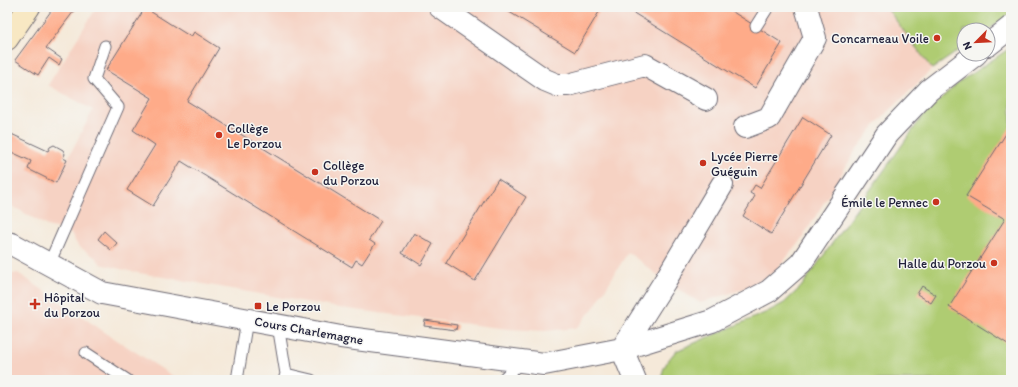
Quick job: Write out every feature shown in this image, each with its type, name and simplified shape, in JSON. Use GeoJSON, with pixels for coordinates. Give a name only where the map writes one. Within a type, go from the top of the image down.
{"type":"FeatureCollection","features":[{"type":"Feature","properties":{"kind":"main road"},"geometry":{"type":"LineString","coordinates":[[7,39],[29,7]]}},
{"type":"Feature","properties":{"kind":"street"},"geometry":{"type":"LineString","coordinates":[[440,7],[545,80],[557,85],[568,85],[645,65],[706,99]]}},
{"type":"Feature","properties":{"kind":"street"},"geometry":{"type":"LineString","coordinates":[[745,127],[769,118],[815,38],[806,7]]}},
{"type":"Feature","properties":{"kind":"street"},"geometry":{"type":"LineString","coordinates":[[996,39],[1011,27]]}},
{"type":"Feature","properties":{"kind":"street","name":"Cours Charlemagne"},"geometry":{"type":"LineString","coordinates":[[7,243],[12,244],[102,293],[341,337],[544,364],[622,349],[712,321],[769,291],[802,263],[887,134],[929,90],[966,62]]}},
{"type":"Feature","properties":{"kind":"street"},"geometry":{"type":"LineString","coordinates":[[635,380],[622,349],[665,281],[722,185]]}},
{"type":"Feature","properties":{"kind":"lane"},"geometry":{"type":"LineString","coordinates":[[756,26],[768,7]]}},
{"type":"Feature","properties":{"kind":"lane"},"geometry":{"type":"LineString","coordinates":[[49,264],[118,107],[94,79],[105,46]]}},
{"type":"Feature","properties":{"kind":"lane"},"geometry":{"type":"LineString","coordinates":[[237,380],[247,320]]}},
{"type":"Feature","properties":{"kind":"lane"},"geometry":{"type":"LineString","coordinates":[[278,325],[285,377],[311,380]]}},
{"type":"Feature","properties":{"kind":"lane"},"geometry":{"type":"LineString","coordinates":[[86,353],[127,380]]}},
{"type":"Feature","properties":{"kind":"lane"},"geometry":{"type":"LineString","coordinates":[[502,380],[522,361]]}},
{"type":"Feature","properties":{"kind":"shaded area"},"geometry":{"type":"Polygon","coordinates":[[[97,7],[886,7],[932,69],[878,122],[856,150],[803,237],[775,272],[750,287],[700,303],[665,281],[628,252],[595,306],[577,328],[545,331],[508,329],[340,308],[133,272],[101,264],[95,257],[78,246],[72,235],[63,230],[47,226],[7,203],[7,151],[31,161],[28,169],[55,183],[93,110],[48,85],[97,7]]]}},
{"type":"Feature","properties":{"kind":"shaded area","name":"Hôpital du Porzou"},"geometry":{"type":"Polygon","coordinates":[[[18,273],[106,333],[179,380],[7,380],[7,275],[18,273]]]}},
{"type":"Feature","properties":{"kind":"green space","name":"Concarneau Voile"},"geometry":{"type":"Polygon","coordinates":[[[886,7],[1011,7],[1011,14],[996,24],[996,22],[956,22],[956,52],[932,69],[886,7]]]}},
{"type":"Feature","properties":{"kind":"green space","name":"Émile le Pennec"},"geometry":{"type":"Polygon","coordinates":[[[1011,49],[1011,380],[662,380],[664,368],[676,351],[767,312],[784,303],[801,287],[922,117],[959,82],[989,62],[996,62],[996,57],[1011,49]]]}},
{"type":"Feature","properties":{"kind":"building"},"geometry":{"type":"Polygon","coordinates":[[[54,7],[77,7],[46,48],[62,59],[59,65],[49,58],[38,75],[15,60],[54,7]]]}},
{"type":"Feature","properties":{"kind":"building"},"geometry":{"type":"Polygon","coordinates":[[[501,7],[602,7],[575,52],[501,7]]]}},
{"type":"Feature","properties":{"kind":"building"},"geometry":{"type":"Polygon","coordinates":[[[617,7],[725,7],[782,43],[755,88],[632,12],[617,7]]]}},
{"type":"Feature","properties":{"kind":"building","name":"Collège Le Porzou"},"geometry":{"type":"Polygon","coordinates":[[[145,8],[191,37],[194,32],[219,48],[187,101],[381,221],[369,240],[375,244],[362,264],[356,260],[352,267],[181,161],[153,206],[127,190],[155,145],[133,130],[152,98],[106,70],[145,8]]]}},
{"type":"Feature","properties":{"kind":"building"},"geometry":{"type":"Polygon","coordinates":[[[803,117],[831,135],[771,234],[743,216],[755,196],[750,193],[755,185],[760,188],[803,117]]]}},
{"type":"Feature","properties":{"kind":"building","name":"Halle du Porzou"},"geometry":{"type":"Polygon","coordinates":[[[1011,126],[1011,346],[949,307],[1005,219],[966,196],[1011,126]]]}},
{"type":"Feature","properties":{"kind":"building"},"geometry":{"type":"Polygon","coordinates":[[[7,132],[48,151],[50,147],[54,145],[63,150],[65,154],[63,158],[67,160],[56,183],[28,169],[31,161],[7,150],[7,132]]]}},
{"type":"Feature","properties":{"kind":"building"},"geometry":{"type":"Polygon","coordinates":[[[498,179],[526,197],[475,281],[446,263],[498,179]]]}},
{"type":"Feature","properties":{"kind":"building"},"geometry":{"type":"Polygon","coordinates":[[[104,231],[117,243],[111,250],[98,239],[104,231]]]}},
{"type":"Feature","properties":{"kind":"building"},"geometry":{"type":"Polygon","coordinates":[[[414,233],[433,244],[421,265],[402,253],[414,233]]]}},
{"type":"Feature","properties":{"kind":"building"},"geometry":{"type":"Polygon","coordinates":[[[922,286],[936,295],[931,303],[917,294],[922,286]]]}},
{"type":"Feature","properties":{"kind":"building"},"geometry":{"type":"Polygon","coordinates":[[[425,320],[457,325],[456,330],[424,326],[425,320]]]}},
{"type":"Feature","properties":{"kind":"place","name":"Concarneau Voile"},"geometry":{"type":"Point","coordinates":[937,38]}},
{"type":"Feature","properties":{"kind":"place","name":"Collège Le Porzou"},"geometry":{"type":"Point","coordinates":[219,135]}},
{"type":"Feature","properties":{"kind":"place","name":"Lycée Pierre Guéguin"},"geometry":{"type":"Point","coordinates":[703,163]}},
{"type":"Feature","properties":{"kind":"place","name":"Collège du Porzou"},"geometry":{"type":"Point","coordinates":[315,172]}},
{"type":"Feature","properties":{"kind":"place","name":"Émile le Pennec"},"geometry":{"type":"Point","coordinates":[936,202]}},
{"type":"Feature","properties":{"kind":"place","name":"Halle du Porzou"},"geometry":{"type":"Point","coordinates":[994,263]}},
{"type":"Feature","properties":{"kind":"place","name":"Hôpital du Porzou"},"geometry":{"type":"Point","coordinates":[35,304]}},
{"type":"Feature","properties":{"kind":"place","name":"Le Porzou"},"geometry":{"type":"Point","coordinates":[258,306]}}]}
